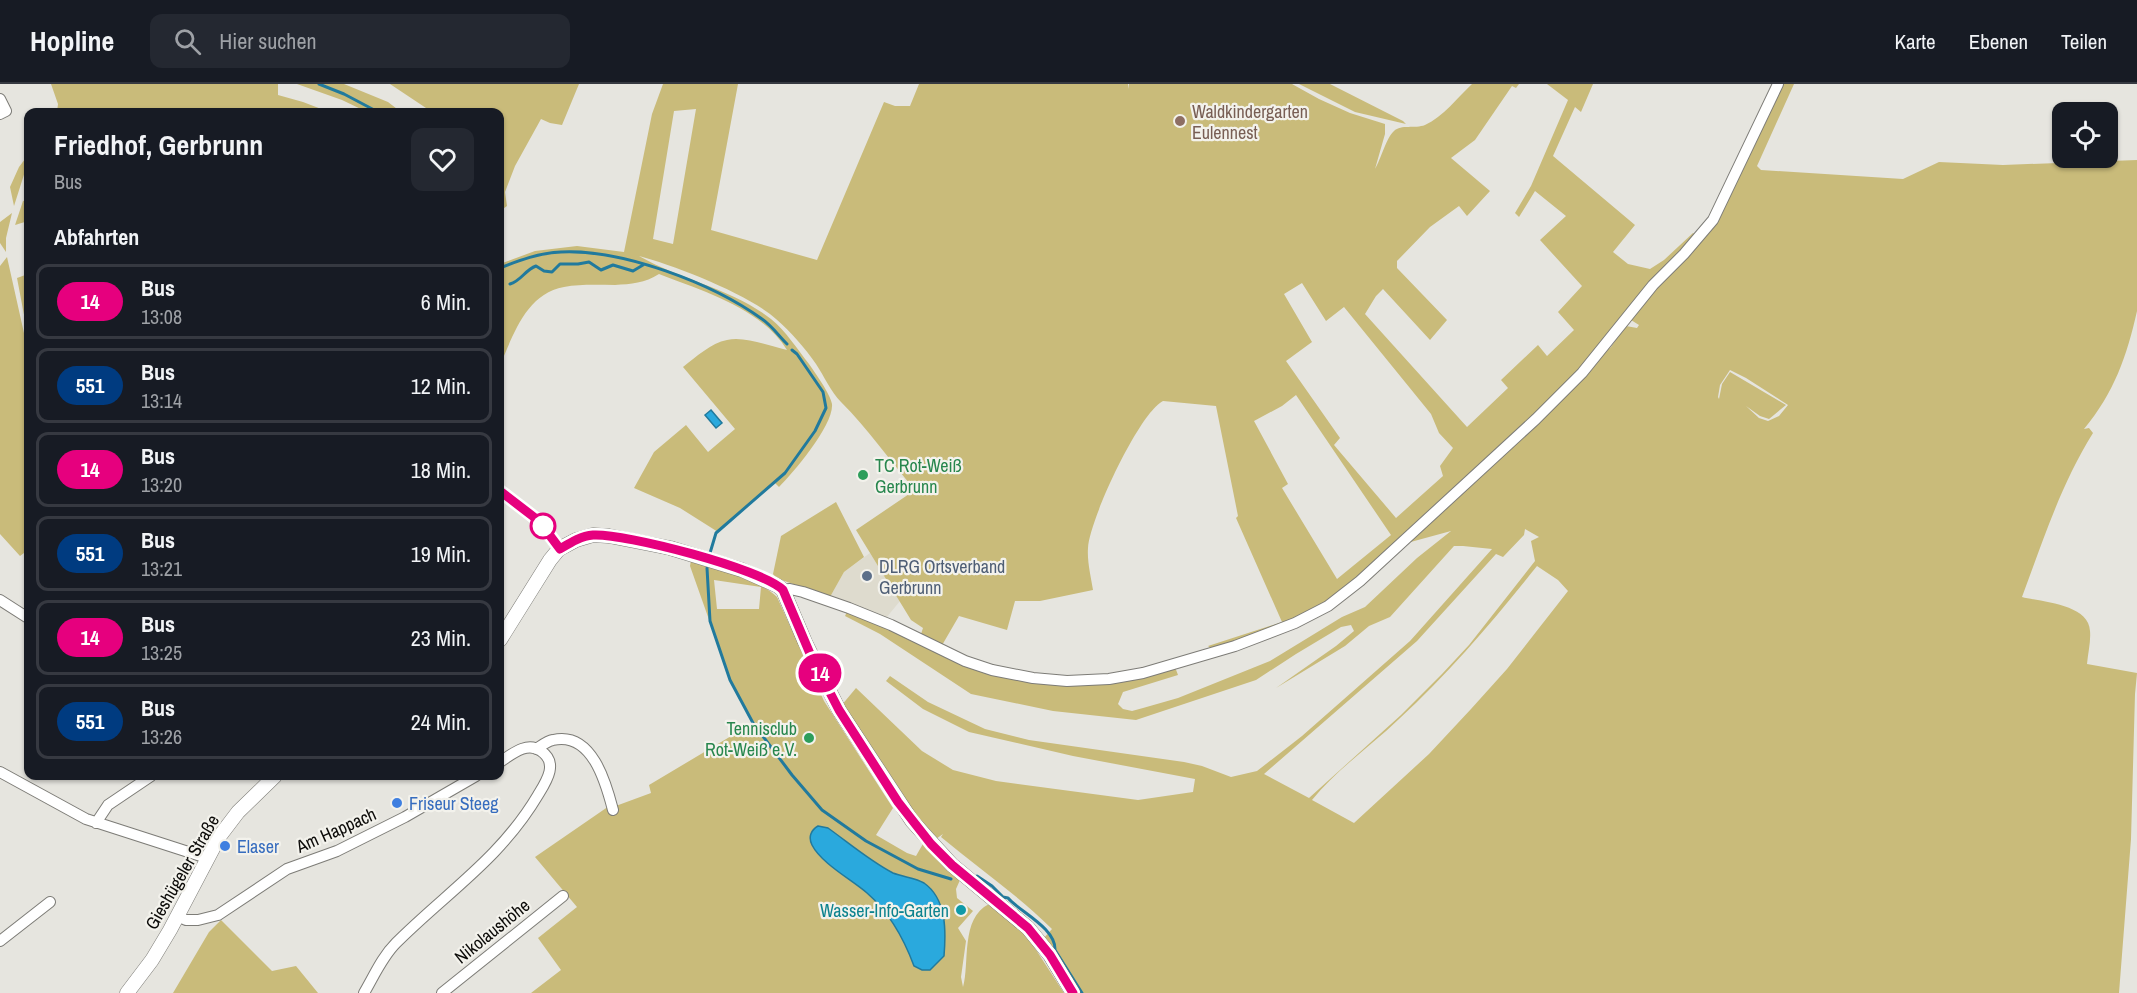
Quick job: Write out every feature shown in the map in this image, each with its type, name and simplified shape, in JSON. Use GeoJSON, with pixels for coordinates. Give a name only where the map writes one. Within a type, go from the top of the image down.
{"type":"FeatureCollection","features":[{"type":"Feature","properties":{"kind":"street"},"geometry":{"type":"LineString","coordinates":[[504,634],[550,560],[560,549],[576,540],[593,535],[670,548],[710,560],[776,586],[804,592],[849,608],[891,625],[965,661],[992,670],[1034,678],[1067,681],[1108,679],[1143,673],[1235,646],[1295,623],[1328,606],[1360,581],[1555,401],[1604,347],[1653,285],[1713,220],[1778,84]]}},
{"type":"Feature","properties":{"kind":"street"},"geometry":{"type":"LineString","coordinates":[[0,99],[6,111],[0,114]]}},
{"type":"Feature","properties":{"kind":"street"},"geometry":{"type":"LineString","coordinates":[[504,494],[539,521],[560,549]]}},
{"type":"Feature","properties":{"kind":"street"},"geometry":{"type":"LineString","coordinates":[[776,586],[839,710],[898,802],[931,844],[952,865],[1028,928],[1050,955],[1072,993]]}},
{"type":"Feature","properties":{"kind":"street"},"geometry":{"type":"LineString","coordinates":[[0,600],[24,615]]}},
{"type":"Feature","properties":{"kind":"street"},"geometry":{"type":"LineString","coordinates":[[504,759],[520,749],[536,748],[552,740],[563,739],[586,749],[602,773],[613,810]]}},
{"type":"Feature","properties":{"kind":"street"},"geometry":{"type":"LineString","coordinates":[[364,993],[383,959],[396,943],[482,866],[528,812],[550,773],[547,758],[536,748]]}},
{"type":"Feature","properties":{"kind":"street"},"geometry":{"type":"LineString","coordinates":[[0,772],[86,819],[207,858]]}},
{"type":"Feature","properties":{"kind":"street"},"geometry":{"type":"LineString","coordinates":[[96,823],[108,805],[145,780]]}},
{"type":"Feature","properties":{"kind":"street","name":"Gieshügeler Straße"},"geometry":{"type":"LineString","coordinates":[[127,993],[152,960],[219,837],[238,812],[271,780]]}},
{"type":"Feature","properties":{"kind":"street","name":"Am Happach"},"geometry":{"type":"LineString","coordinates":[[177,916],[186,920],[198,920],[218,915],[287,869],[337,850],[405,817],[469,780]]}},
{"type":"Feature","properties":{"kind":"street","name":"Nikolaushöhe"},"geometry":{"type":"LineString","coordinates":[[442,993],[563,896]]}},
{"type":"Feature","properties":{"kind":"street"},"geometry":{"type":"LineString","coordinates":[[1,937],[50,902]]}},
{"type":"Feature","properties":{"kind":"shaded area"},"geometry":{"type":"Polygon","coordinates":[[[51,84],[278,84],[278,95],[319,108],[58,108],[51,84]]]}},
{"type":"Feature","properties":{"kind":"shaded area"},"geometry":{"type":"Polygon","coordinates":[[[297,84],[344,84],[388,102],[396,108],[359,108],[297,84]]]}},
{"type":"Feature","properties":{"kind":"shaded area"},"geometry":{"type":"Polygon","coordinates":[[[390,84],[579,84],[562,125],[541,119],[515,166],[505,192],[507,206],[504,208],[504,108],[426,108],[390,84]]]}},
{"type":"Feature","properties":{"kind":"shaded area"},"geometry":{"type":"Polygon","coordinates":[[[663,84],[738,84],[711,230],[817,260],[884,102],[895,106],[910,106],[919,84],[1128,84],[1128,89],[1129,84],[1292,84],[1350,113],[1385,124],[1385,134],[1375,169],[1388,138],[1394,131],[1400,128],[1425,125],[1432,121],[1472,84],[1519,84],[1516,88],[1512,86],[1475,140],[1451,158],[1490,191],[1467,216],[1459,206],[1430,227],[1397,261],[1397,268],[1447,320],[1430,340],[1383,289],[1365,314],[1467,427],[1508,388],[1501,380],[1538,345],[1547,356],[1574,330],[1558,312],[1582,286],[1540,240],[1566,216],[1535,191],[1519,217],[1515,213],[1531,186],[1568,100],[1547,84],[1593,84],[1581,112],[1575,107],[1553,156],[1635,225],[1613,252],[1628,264],[1650,269],[1664,260],[1693,233],[1697,235],[1569,382],[1345,590],[1296,621],[1212,649],[1208,646],[1282,622],[1236,518],[1238,516],[1216,406],[1163,401],[1141,425],[1117,469],[1091,534],[1088,548],[1093,590],[1040,601],[1015,601],[1007,630],[959,616],[941,647],[920,637],[923,628],[911,620],[856,530],[915,490],[837,398],[802,346],[782,324],[749,300],[672,266],[639,256],[672,272],[724,292],[771,319],[809,364],[831,399],[831,413],[827,424],[802,460],[779,487],[774,482],[718,532],[680,508],[634,488],[654,452],[686,425],[708,452],[735,429],[683,367],[709,347],[727,340],[749,340],[787,350],[776,335],[762,323],[747,312],[712,294],[659,274],[632,283],[583,285],[551,291],[540,298],[523,317],[504,356],[504,263],[535,251],[577,246],[624,252],[652,114],[663,84]],[[696,109],[674,111],[653,239],[673,244],[696,109]],[[1302,283],[1284,294],[1312,342],[1286,361],[1340,438],[1334,445],[1396,518],[1443,476],[1440,466],[1453,448],[1439,433],[1431,414],[1344,307],[1326,321],[1302,283]],[[1296,395],[1282,406],[1254,421],[1288,484],[1282,488],[1337,579],[1391,535],[1296,395]]]}},
{"type":"Feature","properties":{"kind":"shaded area"},"geometry":{"type":"Polygon","coordinates":[[[1299,84],[1330,84],[1406,124],[1355,112],[1299,84]]]}},
{"type":"Feature","properties":{"kind":"shaded area"},"geometry":{"type":"Polygon","coordinates":[[[1781,84],[1794,84],[1757,166],[1761,170],[1903,179],[1939,162],[2003,165],[2052,163],[2052,168],[2118,168],[2118,161],[2137,160],[2137,311],[2133,328],[2124,359],[2111,388],[2104,402],[2084,429],[2089,428],[2093,433],[2071,472],[2022,597],[2063,606],[2082,615],[2088,622],[2090,631],[2087,664],[2137,673],[2131,839],[2119,993],[1077,993],[1043,939],[1052,929],[1012,893],[941,837],[943,834],[933,841],[841,706],[856,688],[922,751],[953,770],[996,781],[1138,800],[1193,792],[1195,779],[1073,756],[969,732],[923,709],[886,681],[890,676],[928,702],[985,729],[1029,740],[1184,762],[1231,777],[1257,771],[1302,736],[1410,641],[1492,549],[1454,546],[1390,617],[1369,626],[1345,646],[1276,688],[1354,631],[1351,625],[1341,627],[1256,680],[1136,720],[1053,711],[971,694],[880,634],[845,616],[847,612],[872,621],[940,654],[1061,684],[1175,667],[1178,675],[1123,692],[1118,704],[1123,709],[1132,711],[1178,698],[1270,661],[1342,617],[1365,607],[1417,558],[1451,531],[1407,543],[1611,347],[1626,326],[1637,328],[1639,325],[1631,320],[1657,286],[1693,251],[1781,84]],[[1730,370],[1720,385],[1719,399],[1722,384],[1730,372],[1786,405],[1769,419],[1760,416],[1746,406],[1759,418],[1768,421],[1779,416],[1788,405],[1730,370]],[[1525,529],[1524,535],[1503,557],[1496,554],[1417,641],[1264,774],[1309,798],[1401,715],[1469,645],[1535,561],[1531,541],[1539,537],[1525,529]],[[1537,566],[1436,683],[1332,778],[1312,800],[1354,823],[1429,754],[1507,669],[1568,591],[1558,580],[1537,566]]]}},
{"type":"Feature","properties":{"kind":"shaded area"},"geometry":{"type":"Polygon","coordinates":[[[24,160],[24,175],[14,206],[10,187],[24,160]]]}},
{"type":"Feature","properties":{"kind":"shaded area"},"geometry":{"type":"Polygon","coordinates":[[[23,201],[24,222],[15,225],[23,201]]]}},
{"type":"Feature","properties":{"kind":"shaded area"},"geometry":{"type":"Polygon","coordinates":[[[12,213],[6,238],[6,252],[0,243],[0,222],[12,213]]]}},
{"type":"Feature","properties":{"kind":"shaded area"},"geometry":{"type":"Polygon","coordinates":[[[7,257],[24,333],[24,553],[20,556],[0,534],[0,266],[7,257]]]}},
{"type":"Feature","properties":{"kind":"shaded area"},"geometry":{"type":"Polygon","coordinates":[[[24,275],[24,315],[17,278],[24,275]]]}},
{"type":"Feature","properties":{"kind":"shaded area"},"geometry":{"type":"Polygon","coordinates":[[[836,502],[864,557],[844,572],[830,597],[776,578],[773,574],[781,536],[836,502]]]}},
{"type":"Feature","properties":{"kind":"shaded area"},"geometry":{"type":"Polygon","coordinates":[[[870,553],[900,601],[886,618],[830,597],[844,572],[870,553]]]}},
{"type":"Feature","properties":{"kind":"shaded area"},"geometry":{"type":"Polygon","coordinates":[[[691,560],[724,570],[760,585],[777,597],[824,701],[893,808],[876,835],[916,856],[924,842],[960,880],[956,889],[957,898],[973,911],[958,928],[966,941],[961,977],[963,987],[970,930],[980,911],[989,904],[1029,939],[1064,993],[531,993],[561,970],[538,938],[577,907],[535,857],[612,804],[613,807],[651,793],[649,785],[753,723],[730,679],[690,566],[691,560]],[[714,580],[717,609],[759,609],[761,587],[714,580]]]}},
{"type":"Feature","properties":{"kind":"shaded area"},"geometry":{"type":"Polygon","coordinates":[[[221,920],[272,971],[296,966],[318,993],[173,993],[209,932],[221,920]]]}},
{"type":"Feature","properties":{"kind":"water"},"geometry":{"type":"Polygon","coordinates":[[[711,410],[722,423],[716,428],[705,415],[711,410]]]}},
{"type":"Feature","properties":{"kind":"water"},"geometry":{"type":"Polygon","coordinates":[[[818,826],[828,828],[884,868],[921,881],[932,890],[941,907],[945,937],[944,956],[930,970],[922,970],[914,966],[901,936],[875,900],[829,865],[816,852],[810,837],[818,826]]]}},
{"type":"Feature","properties":{"kind":"waterway"},"geometry":{"type":"LineString","coordinates":[[319,84],[370,108]]}},
{"type":"Feature","properties":{"kind":"waterway"},"geometry":{"type":"LineString","coordinates":[[504,267],[537,255],[561,252],[611,256],[638,262],[693,281],[742,306],[765,321],[787,344]]}},
{"type":"Feature","properties":{"kind":"waterway"},"geometry":{"type":"LineString","coordinates":[[510,284],[536,266],[544,271],[552,272],[560,264],[589,262],[601,270],[613,265],[633,271],[643,265]]}},
{"type":"Feature","properties":{"kind":"waterway"},"geometry":{"type":"LineString","coordinates":[[710,553],[716,533],[785,473],[815,431],[826,408],[823,392],[792,350]]}},
{"type":"Feature","properties":{"kind":"waterway"},"geometry":{"type":"LineString","coordinates":[[707,568],[710,621],[730,680],[753,723],[792,775],[822,810],[866,841],[918,869],[951,879]]}},
{"type":"Feature","properties":{"kind":"waterway"},"geometry":{"type":"LineString","coordinates":[[977,876],[1044,928],[1082,993]]}},
{"type":"Feature","properties":{"kind":"bus line","name":"14"},"geometry":{"type":"LineString","coordinates":[[504,494],[539,521],[560,549],[576,540],[593,535],[647,542],[742,570],[769,581],[783,590],[811,656],[839,710],[898,802],[931,844],[952,865],[1017,918],[1039,940],[1073,993]]}},
{"type":"Feature","properties":{"kind":"place","name":"Waldkindergarten Eulennest"},"geometry":{"type":"Point","coordinates":[1180,121]}},
{"type":"Feature","properties":{"kind":"place","name":"TC Rot-Weiß Gerbrunn"},"geometry":{"type":"Point","coordinates":[863,475]}},
{"type":"Feature","properties":{"kind":"place","name":"DLRG Ortsverband Gerbrunn"},"geometry":{"type":"Point","coordinates":[867,576]}},
{"type":"Feature","properties":{"kind":"place","name":"Tennisclub Rot-Weiß e.V."},"geometry":{"type":"Point","coordinates":[809,738]}},
{"type":"Feature","properties":{"kind":"place","name":"Friseur Steeg"},"geometry":{"type":"Point","coordinates":[397,803]}},
{"type":"Feature","properties":{"kind":"place","name":"Elaser"},"geometry":{"type":"Point","coordinates":[225,846]}},
{"type":"Feature","properties":{"kind":"place","name":"Wasser-Info-Garten"},"geometry":{"type":"Point","coordinates":[961,910]}}]}
